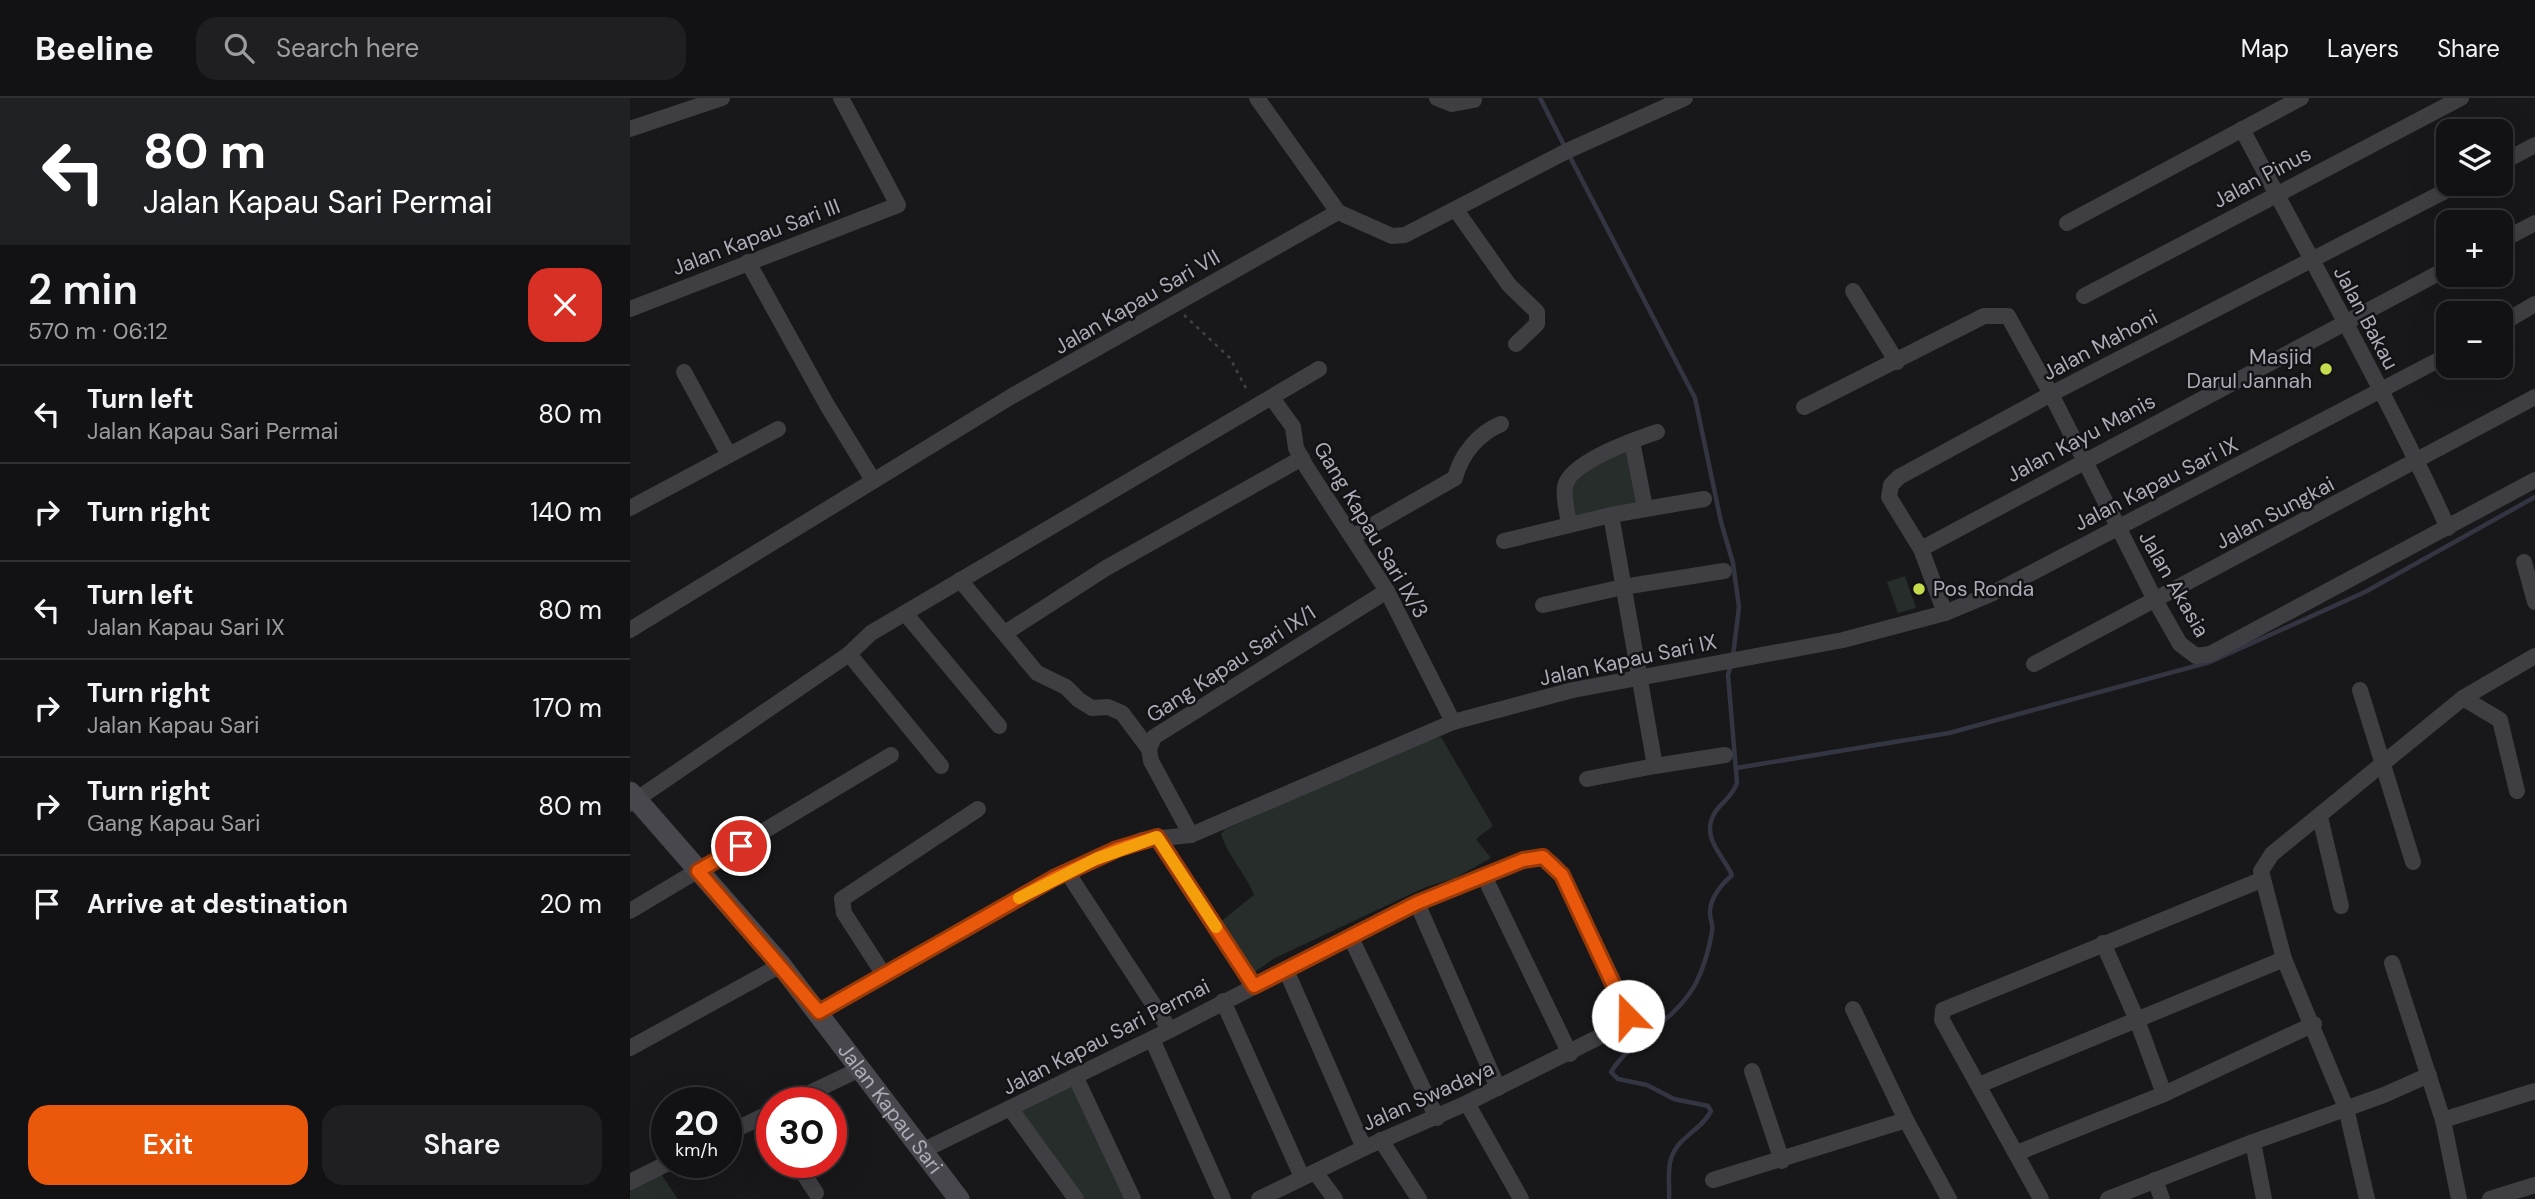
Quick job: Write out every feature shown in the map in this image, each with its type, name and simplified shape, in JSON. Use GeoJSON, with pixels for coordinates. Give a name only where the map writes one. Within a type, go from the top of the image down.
{"type":"FeatureCollection","features":[{"type":"Feature","properties":{"kind":"main road","name":"Jalan Kapau Sari"},"geometry":{"type":"LineString","coordinates":[[632,799],[782,965],[959,1199]]}},
{"type":"Feature","properties":{"kind":"street"},"geometry":{"type":"LineString","coordinates":[[630,129],[722,98]]}},
{"type":"Feature","properties":{"kind":"street","name":"Jalan Kapau Sari III"},"geometry":{"type":"LineString","coordinates":[[630,309],[898,205],[841,98]]}},
{"type":"Feature","properties":{"kind":"street"},"geometry":{"type":"LineString","coordinates":[[1258,98],[1338,212],[1384,233],[1400,236],[1456,210],[1567,151],[1685,98]]}},
{"type":"Feature","properties":{"kind":"street"},"geometry":{"type":"LineString","coordinates":[[1437,98],[1452,104],[1474,100]]}},
{"type":"Feature","properties":{"kind":"street"},"geometry":{"type":"LineString","coordinates":[[2067,223],[2301,98]]}},
{"type":"Feature","properties":{"kind":"street","name":"Jalan Pinus"},"geometry":{"type":"LineString","coordinates":[[2084,296],[2276,193],[2462,98]]}},
{"type":"Feature","properties":{"kind":"street","name":"Jalan Bakau"},"geometry":{"type":"LineString","coordinates":[[2242,129],[2343,323],[2382,391],[2448,528]]}},
{"type":"Feature","properties":{"kind":"street"},"geometry":{"type":"LineString","coordinates":[[2513,157],[2535,145]]}},
{"type":"Feature","properties":{"kind":"street","name":"Jalan Mahoni"},"geometry":{"type":"LineString","coordinates":[[1945,613],[1921,549],[1889,497],[1894,481],[2051,394],[2436,196]]}},
{"type":"Feature","properties":{"kind":"street"},"geometry":{"type":"LineString","coordinates":[[1456,210],[1509,285],[1537,312],[1537,324],[1517,344]]}},
{"type":"Feature","properties":{"kind":"street","name":"Jalan Kapau Sari VII"},"geometry":{"type":"LineString","coordinates":[[630,630],[1012,396],[1338,212]]}},
{"type":"Feature","properties":{"kind":"street"},"geometry":{"type":"LineString","coordinates":[[2513,235],[2535,223]]}},
{"type":"Feature","properties":{"kind":"street"},"geometry":{"type":"LineString","coordinates":[[748,262],[827,405],[873,480]]}},
{"type":"Feature","properties":{"kind":"street","name":"Jalan Kayu Manis"},"geometry":{"type":"LineString","coordinates":[[1921,549],[2436,274]]}},
{"type":"Feature","properties":{"kind":"street"},"geometry":{"type":"LineString","coordinates":[[1853,291],[1897,362]]}},
{"type":"Feature","properties":{"kind":"street"},"geometry":{"type":"LineString","coordinates":[[2513,317],[2535,304]]}},
{"type":"Feature","properties":{"kind":"street","name":"Jalan Akasia"},"geometry":{"type":"LineString","coordinates":[[1804,407],[1984,316],[2000,314],[2014,323],[2155,600],[2185,650],[2202,657],[2535,480]]}},
{"type":"Feature","properties":{"kind":"street","name":"Jalan Kapau Sari IX"},"geometry":{"type":"LineString","coordinates":[[819,1012],[1067,872],[1117,849],[1157,837],[1191,835],[1453,722],[1642,676],[1843,640],[1945,613],[1993,593],[2436,362]]}},
{"type":"Feature","properties":{"kind":"street"},"geometry":{"type":"LineString","coordinates":[[632,799],[849,654],[871,633],[1319,369]]}},
{"type":"Feature","properties":{"kind":"street"},"geometry":{"type":"LineString","coordinates":[[684,372],[729,455]]}},
{"type":"Feature","properties":{"kind":"street","name":"Jalan Sungkai"},"geometry":{"type":"LineString","coordinates":[[2034,664],[2535,397]]}},
{"type":"Feature","properties":{"kind":"street","name":"Gang Kapau Sari IX/3"},"geometry":{"type":"LineString","coordinates":[[1265,402],[1293,427],[1301,458],[1387,591],[1453,722]]}},
{"type":"Feature","properties":{"kind":"street"},"geometry":{"type":"LineString","coordinates":[[1352,537],[1455,478],[1458,467],[1475,443],[1488,430],[1501,424]]}},
{"type":"Feature","properties":{"kind":"street"},"geometry":{"type":"LineString","coordinates":[[630,508],[778,429]]}},
{"type":"Feature","properties":{"kind":"street"},"geometry":{"type":"LineString","coordinates":[[1570,525],[1564,486],[1573,472],[1632,441],[1657,432]]}},
{"type":"Feature","properties":{"kind":"street"},"geometry":{"type":"LineString","coordinates":[[1632,441],[1645,508]]}},
{"type":"Feature","properties":{"kind":"street"},"geometry":{"type":"LineString","coordinates":[[1005,633],[1106,568],[1301,458]]}},
{"type":"Feature","properties":{"kind":"street"},"geometry":{"type":"LineString","coordinates":[[1504,541],[1611,515],[1704,499]]}},
{"type":"Feature","properties":{"kind":"street"},"geometry":{"type":"LineString","coordinates":[[1611,515],[1642,676],[1655,766]]}},
{"type":"Feature","properties":{"kind":"street"},"geometry":{"type":"LineString","coordinates":[[2524,562],[2535,602]]}},
{"type":"Feature","properties":{"kind":"street"},"geometry":{"type":"LineString","coordinates":[[1543,605],[1623,587],[1724,571]]}},
{"type":"Feature","properties":{"kind":"street"},"geometry":{"type":"LineString","coordinates":[[960,580],[1037,673],[1066,687],[1079,701],[1092,708],[1108,707],[1122,713],[1149,749]]}},
{"type":"Feature","properties":{"kind":"street","name":"Gang Kapau Sari IX/1"},"geometry":{"type":"LineString","coordinates":[[1191,835],[1161,781],[1149,749],[1154,737],[1162,729],[1387,591]]}},
{"type":"Feature","properties":{"kind":"street"},"geometry":{"type":"LineString","coordinates":[[905,613],[999,726]]}},
{"type":"Feature","properties":{"kind":"street"},"geometry":{"type":"LineString","coordinates":[[849,654],[941,766]]}},
{"type":"Feature","properties":{"kind":"street"},"geometry":{"type":"LineString","coordinates":[[2367,1199],[2346,1108],[2314,1024],[2284,959],[2261,880],[2261,871],[2267,860],[2463,698],[2535,656]]}},
{"type":"Feature","properties":{"kind":"street"},"geometry":{"type":"LineString","coordinates":[[2360,690],[2385,764],[2413,862]]}},
{"type":"Feature","properties":{"kind":"street"},"geometry":{"type":"LineString","coordinates":[[2463,698],[2500,720],[2517,791]]}},
{"type":"Feature","properties":{"kind":"street"},"geometry":{"type":"LineString","coordinates":[[630,911],[891,755]]}},
{"type":"Feature","properties":{"kind":"street"},"geometry":{"type":"LineString","coordinates":[[1587,779],[1725,755]]}},
{"type":"Feature","properties":{"kind":"street"},"geometry":{"type":"LineString","coordinates":[[884,975],[844,912],[842,899],[978,809]]}},
{"type":"Feature","properties":{"kind":"street"},"geometry":{"type":"LineString","coordinates":[[2320,817],[2341,906]]}},
{"type":"Feature","properties":{"kind":"street"},"geometry":{"type":"LineString","coordinates":[[1157,837],[1254,986]]}},
{"type":"Feature","properties":{"kind":"street","name":"Jalan Kapau Sari Permai"},"geometry":{"type":"LineString","coordinates":[[924,1150],[1170,1030],[1417,903],[1484,876],[1543,859],[1565,881],[1627,1010],[1623,1025],[1614,1032]]}},
{"type":"Feature","properties":{"kind":"street"},"geometry":{"type":"LineString","coordinates":[[1067,872],[1170,1030]]}},
{"type":"Feature","properties":{"kind":"street"},"geometry":{"type":"LineString","coordinates":[[1484,876],[1570,1054]]}},
{"type":"Feature","properties":{"kind":"street"},"geometry":{"type":"LineString","coordinates":[[2041,1199],[1942,1020],[1943,1010],[2261,880]]}},
{"type":"Feature","properties":{"kind":"street"},"geometry":{"type":"LineString","coordinates":[[1417,903],[1498,1088]]}},
{"type":"Feature","properties":{"kind":"street"},"geometry":{"type":"LineString","coordinates":[[1351,938],[1437,1118]]}},
{"type":"Feature","properties":{"kind":"street"},"geometry":{"type":"LineString","coordinates":[[2103,943],[2137,1020],[2164,1094]]}},
{"type":"Feature","properties":{"kind":"street"},"geometry":{"type":"LineString","coordinates":[[1979,1086],[2284,959]]}},
{"type":"Feature","properties":{"kind":"street"},"geometry":{"type":"LineString","coordinates":[[2392,963],[2443,1120],[2459,1199]]}},
{"type":"Feature","properties":{"kind":"street"},"geometry":{"type":"LineString","coordinates":[[630,1048],[782,965]]}},
{"type":"Feature","properties":{"kind":"street"},"geometry":{"type":"LineString","coordinates":[[1286,970],[1364,1148]]}},
{"type":"Feature","properties":{"kind":"street"},"geometry":{"type":"LineString","coordinates":[[1223,1001],[1308,1175],[1335,1199]]}},
{"type":"Feature","properties":{"kind":"street"},"geometry":{"type":"LineString","coordinates":[[1853,1009],[1906,1120],[1949,1199]]}},
{"type":"Feature","properties":{"kind":"street"},"geometry":{"type":"LineString","coordinates":[[2017,1153],[2164,1094],[2314,1024]]}},
{"type":"Feature","properties":{"kind":"street","name":"Jalan Swadaya"},"geometry":{"type":"LineString","coordinates":[[1259,1199],[1381,1140],[1437,1118],[1614,1032]]}},
{"type":"Feature","properties":{"kind":"street"},"geometry":{"type":"LineString","coordinates":[[1152,1039],[1223,1199]]}},
{"type":"Feature","properties":{"kind":"street"},"geometry":{"type":"LineString","coordinates":[[822,1087],[862,1068]]}},
{"type":"Feature","properties":{"kind":"street"},"geometry":{"type":"LineString","coordinates":[[1752,1071],[1782,1161]]}},
{"type":"Feature","properties":{"kind":"street"},"geometry":{"type":"LineString","coordinates":[[2108,1199],[2429,1075]]}},
{"type":"Feature","properties":{"kind":"street"},"geometry":{"type":"LineString","coordinates":[[1075,1076],[1133,1199]]}},
{"type":"Feature","properties":{"kind":"street"},"geometry":{"type":"LineString","coordinates":[[2443,1120],[2535,1091]]}},
{"type":"Feature","properties":{"kind":"street"},"geometry":{"type":"LineString","coordinates":[[1467,1103],[1521,1199]]}},
{"type":"Feature","properties":{"kind":"street"},"geometry":{"type":"LineString","coordinates":[[1010,1108],[1076,1199]]}},
{"type":"Feature","properties":{"kind":"street"},"geometry":{"type":"LineString","coordinates":[[1713,1180],[1782,1161],[1906,1120]]}},
{"type":"Feature","properties":{"kind":"street"},"geometry":{"type":"LineString","coordinates":[[1381,1140],[1419,1199]]}},
{"type":"Feature","properties":{"kind":"street"},"geometry":{"type":"LineString","coordinates":[[2253,1142],[2264,1199]]}},
{"type":"Feature","properties":{"kind":"street"},"geometry":{"type":"LineString","coordinates":[[630,1182],[651,1172]]}},
{"type":"Feature","properties":{"kind":"street"},"geometry":{"type":"LineString","coordinates":[[806,1178],[816,1193]]}},
{"type":"Feature","properties":{"kind":"street"},"geometry":{"type":"LineString","coordinates":[[2155,1180],[2162,1199]]}},
{"type":"Feature","properties":{"kind":"street"},"geometry":{"type":"LineString","coordinates":[[2490,1199],[2535,1185]]}},
{"type":"Feature","properties":{"kind":"path"},"geometry":{"type":"LineString","coordinates":[[1179,302],[1184,315],[1230,358],[1244,387],[1265,402]]}},
{"type":"Feature","properties":{"kind":"shaded area"},"geometry":{"type":"Polygon","coordinates":[[[1629,450],[1640,502],[1573,522],[1570,481],[1575,473],[1629,450]]]}},
{"type":"Feature","properties":{"kind":"shaded area"},"geometry":{"type":"Polygon","coordinates":[[[1905,576],[1916,608],[1898,613],[1887,582],[1905,576]]]}},
{"type":"Feature","properties":{"kind":"shaded area"},"geometry":{"type":"Polygon","coordinates":[[[1441,737],[1493,826],[1476,839],[1491,858],[1455,878],[1426,887],[1273,959],[1251,975],[1219,923],[1254,895],[1224,842],[1221,834],[1224,830],[1422,740],[1441,737]]]}},
{"type":"Feature","properties":{"kind":"shaded area"},"geometry":{"type":"Polygon","coordinates":[[[1075,1076],[1133,1199],[1076,1199],[1010,1108],[1075,1076]]]}},
{"type":"Feature","properties":{"kind":"shaded area"},"geometry":{"type":"Polygon","coordinates":[[[653,1178],[664,1178],[678,1199],[630,1199],[630,1189],[653,1178]]]}},
{"type":"Feature","properties":{"kind":"waterway"},"geometry":{"type":"LineString","coordinates":[[1540,98],[1565,147]]}},
{"type":"Feature","properties":{"kind":"waterway"},"geometry":{"type":"LineString","coordinates":[[1569,155],[1695,398],[1721,522],[1733,563],[1739,607],[1733,656]]}},
{"type":"Feature","properties":{"kind":"waterway"},"geometry":{"type":"LineString","coordinates":[[1736,768],[1949,733],[2210,662],[2365,592],[2535,497]]}},
{"type":"Feature","properties":{"kind":"waterway"},"geometry":{"type":"LineString","coordinates":[[1669,1199],[1669,1168],[1674,1151],[1711,1111],[1708,1106],[1674,1099],[1647,1085],[1618,1079],[1611,1072],[1631,1049],[1677,1008],[1696,983],[1711,938],[1712,900],[1732,875],[1715,846],[1710,831],[1714,814],[1737,783],[1728,675],[1731,665]]}},
{"type":"Feature","properties":{"kind":"slow traffic"},"geometry":{"type":"LineString","coordinates":[[1019,898],[1054,878],[1117,849],[1157,837],[1216,927]]}},
{"type":"Feature","properties":{"kind":"place","name":"Masjid Darul Jannah"},"geometry":{"type":"Point","coordinates":[2326,369]}},
{"type":"Feature","properties":{"kind":"place","name":"Pos Ronda"},"geometry":{"type":"Point","coordinates":[1919,589]}},
{"type":"Feature","properties":{"kind":"route"},"geometry":{"type":"LineString","coordinates":[[741,846],[698,871],[782,965],[819,1012],[1054,878],[1117,849],[1157,837],[1254,986],[1417,903],[1523,860],[1543,857],[1562,875],[1628,1016]]}}]}
